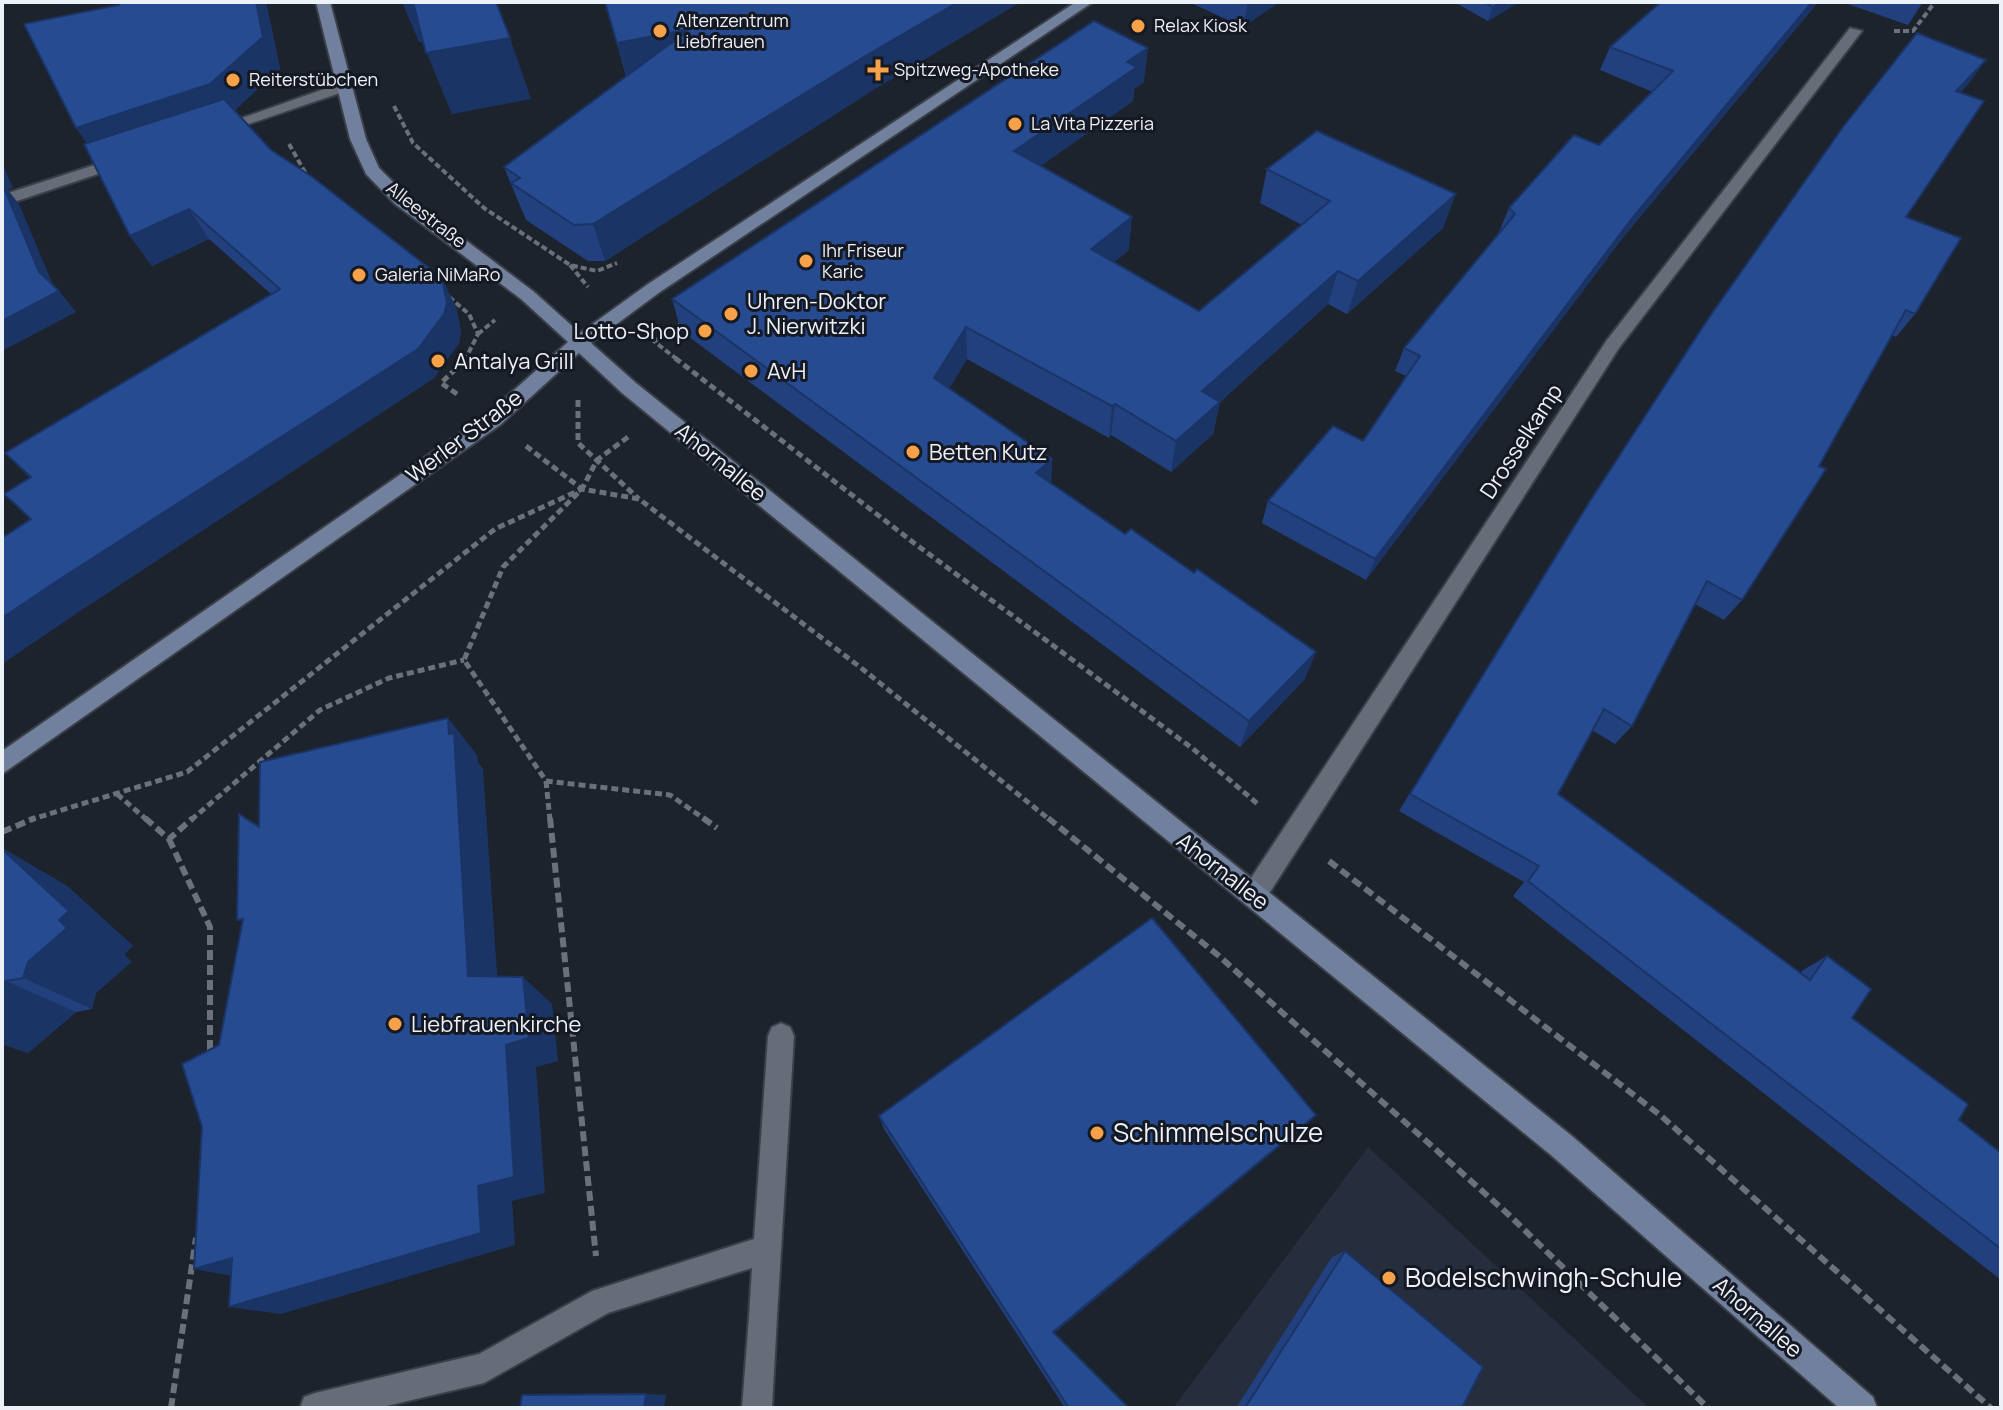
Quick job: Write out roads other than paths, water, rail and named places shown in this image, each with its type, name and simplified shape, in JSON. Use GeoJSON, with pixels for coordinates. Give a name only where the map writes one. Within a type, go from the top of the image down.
{"type":"FeatureCollection","features":[{"type":"Feature","properties":{"kind":"main road","name":"Alleestraße"},"geometry":{"type":"LineString","coordinates":[[323,2],[358,139],[372,170],[401,200],[527,295],[578,343]]}},
{"type":"Feature","properties":{"kind":"main road","name":"Werler Straße"},"geometry":{"type":"LineString","coordinates":[[2,764],[493,420],[578,343],[937,98],[1086,2]]}},
{"type":"Feature","properties":{"kind":"main road","name":"Ahornallee"},"geometry":{"type":"LineString","coordinates":[[578,343],[1562,1146],[1862,1408]]}},
{"type":"Feature","properties":{"kind":"street","name":"Drosselkamp"},"geometry":{"type":"LineString","coordinates":[[1254,895],[1613,344],[1855,31]]}},
{"type":"Feature","properties":{"kind":"street"},"geometry":{"type":"LineString","coordinates":[[206,133],[344,87]]}},
{"type":"Feature","properties":{"kind":"street"},"geometry":{"type":"LineString","coordinates":[[2,201],[133,157]]}},
{"type":"Feature","properties":{"kind":"street"},"geometry":{"type":"LineString","coordinates":[[757,1408],[781,1036]]}},
{"type":"Feature","properties":{"kind":"street"},"geometry":{"type":"LineString","coordinates":[[315,1408],[484,1368],[602,1301],[767,1249]]}},
{"type":"Feature","properties":{"kind":"place","name":"Relax Kiosk"},"geometry":{"type":"Point","coordinates":[1138,26]}},
{"type":"Feature","properties":{"kind":"place","name":"Altenzentrum Liebfrauen"},"geometry":{"type":"Point","coordinates":[660,31]}},
{"type":"Feature","properties":{"kind":"place","name":"Spitzweg-Apotheke"},"geometry":{"type":"Point","coordinates":[878,70]}},
{"type":"Feature","properties":{"kind":"place","name":"Reiterstübchen"},"geometry":{"type":"Point","coordinates":[233,80]}},
{"type":"Feature","properties":{"kind":"place","name":"La Vita Pizzeria"},"geometry":{"type":"Point","coordinates":[1015,124]}},
{"type":"Feature","properties":{"kind":"place","name":"Ihr Friseur Karic"},"geometry":{"type":"Point","coordinates":[806,261]}},
{"type":"Feature","properties":{"kind":"place","name":"Galeria NiMaRo"},"geometry":{"type":"Point","coordinates":[359,275]}},
{"type":"Feature","properties":{"kind":"place","name":"Uhren-Doktor J. Nierwitzki"},"geometry":{"type":"Point","coordinates":[731,314]}},
{"type":"Feature","properties":{"kind":"place","name":"Lotto-Shop"},"geometry":{"type":"Point","coordinates":[705,331]}},
{"type":"Feature","properties":{"kind":"place","name":"Antalya Grill"},"geometry":{"type":"Point","coordinates":[438,361]}},
{"type":"Feature","properties":{"kind":"place","name":"AvH"},"geometry":{"type":"Point","coordinates":[751,371]}},
{"type":"Feature","properties":{"kind":"place","name":"Betten Kutz"},"geometry":{"type":"Point","coordinates":[913,452]}},
{"type":"Feature","properties":{"kind":"place","name":"Liebfrauenkirche"},"geometry":{"type":"Point","coordinates":[395,1024]}},
{"type":"Feature","properties":{"kind":"place","name":"Schimmelschulze"},"geometry":{"type":"Point","coordinates":[1097,1133]}},
{"type":"Feature","properties":{"kind":"place","name":"Bodelschwingh-Schule"},"geometry":{"type":"Point","coordinates":[1389,1278]}}]}
